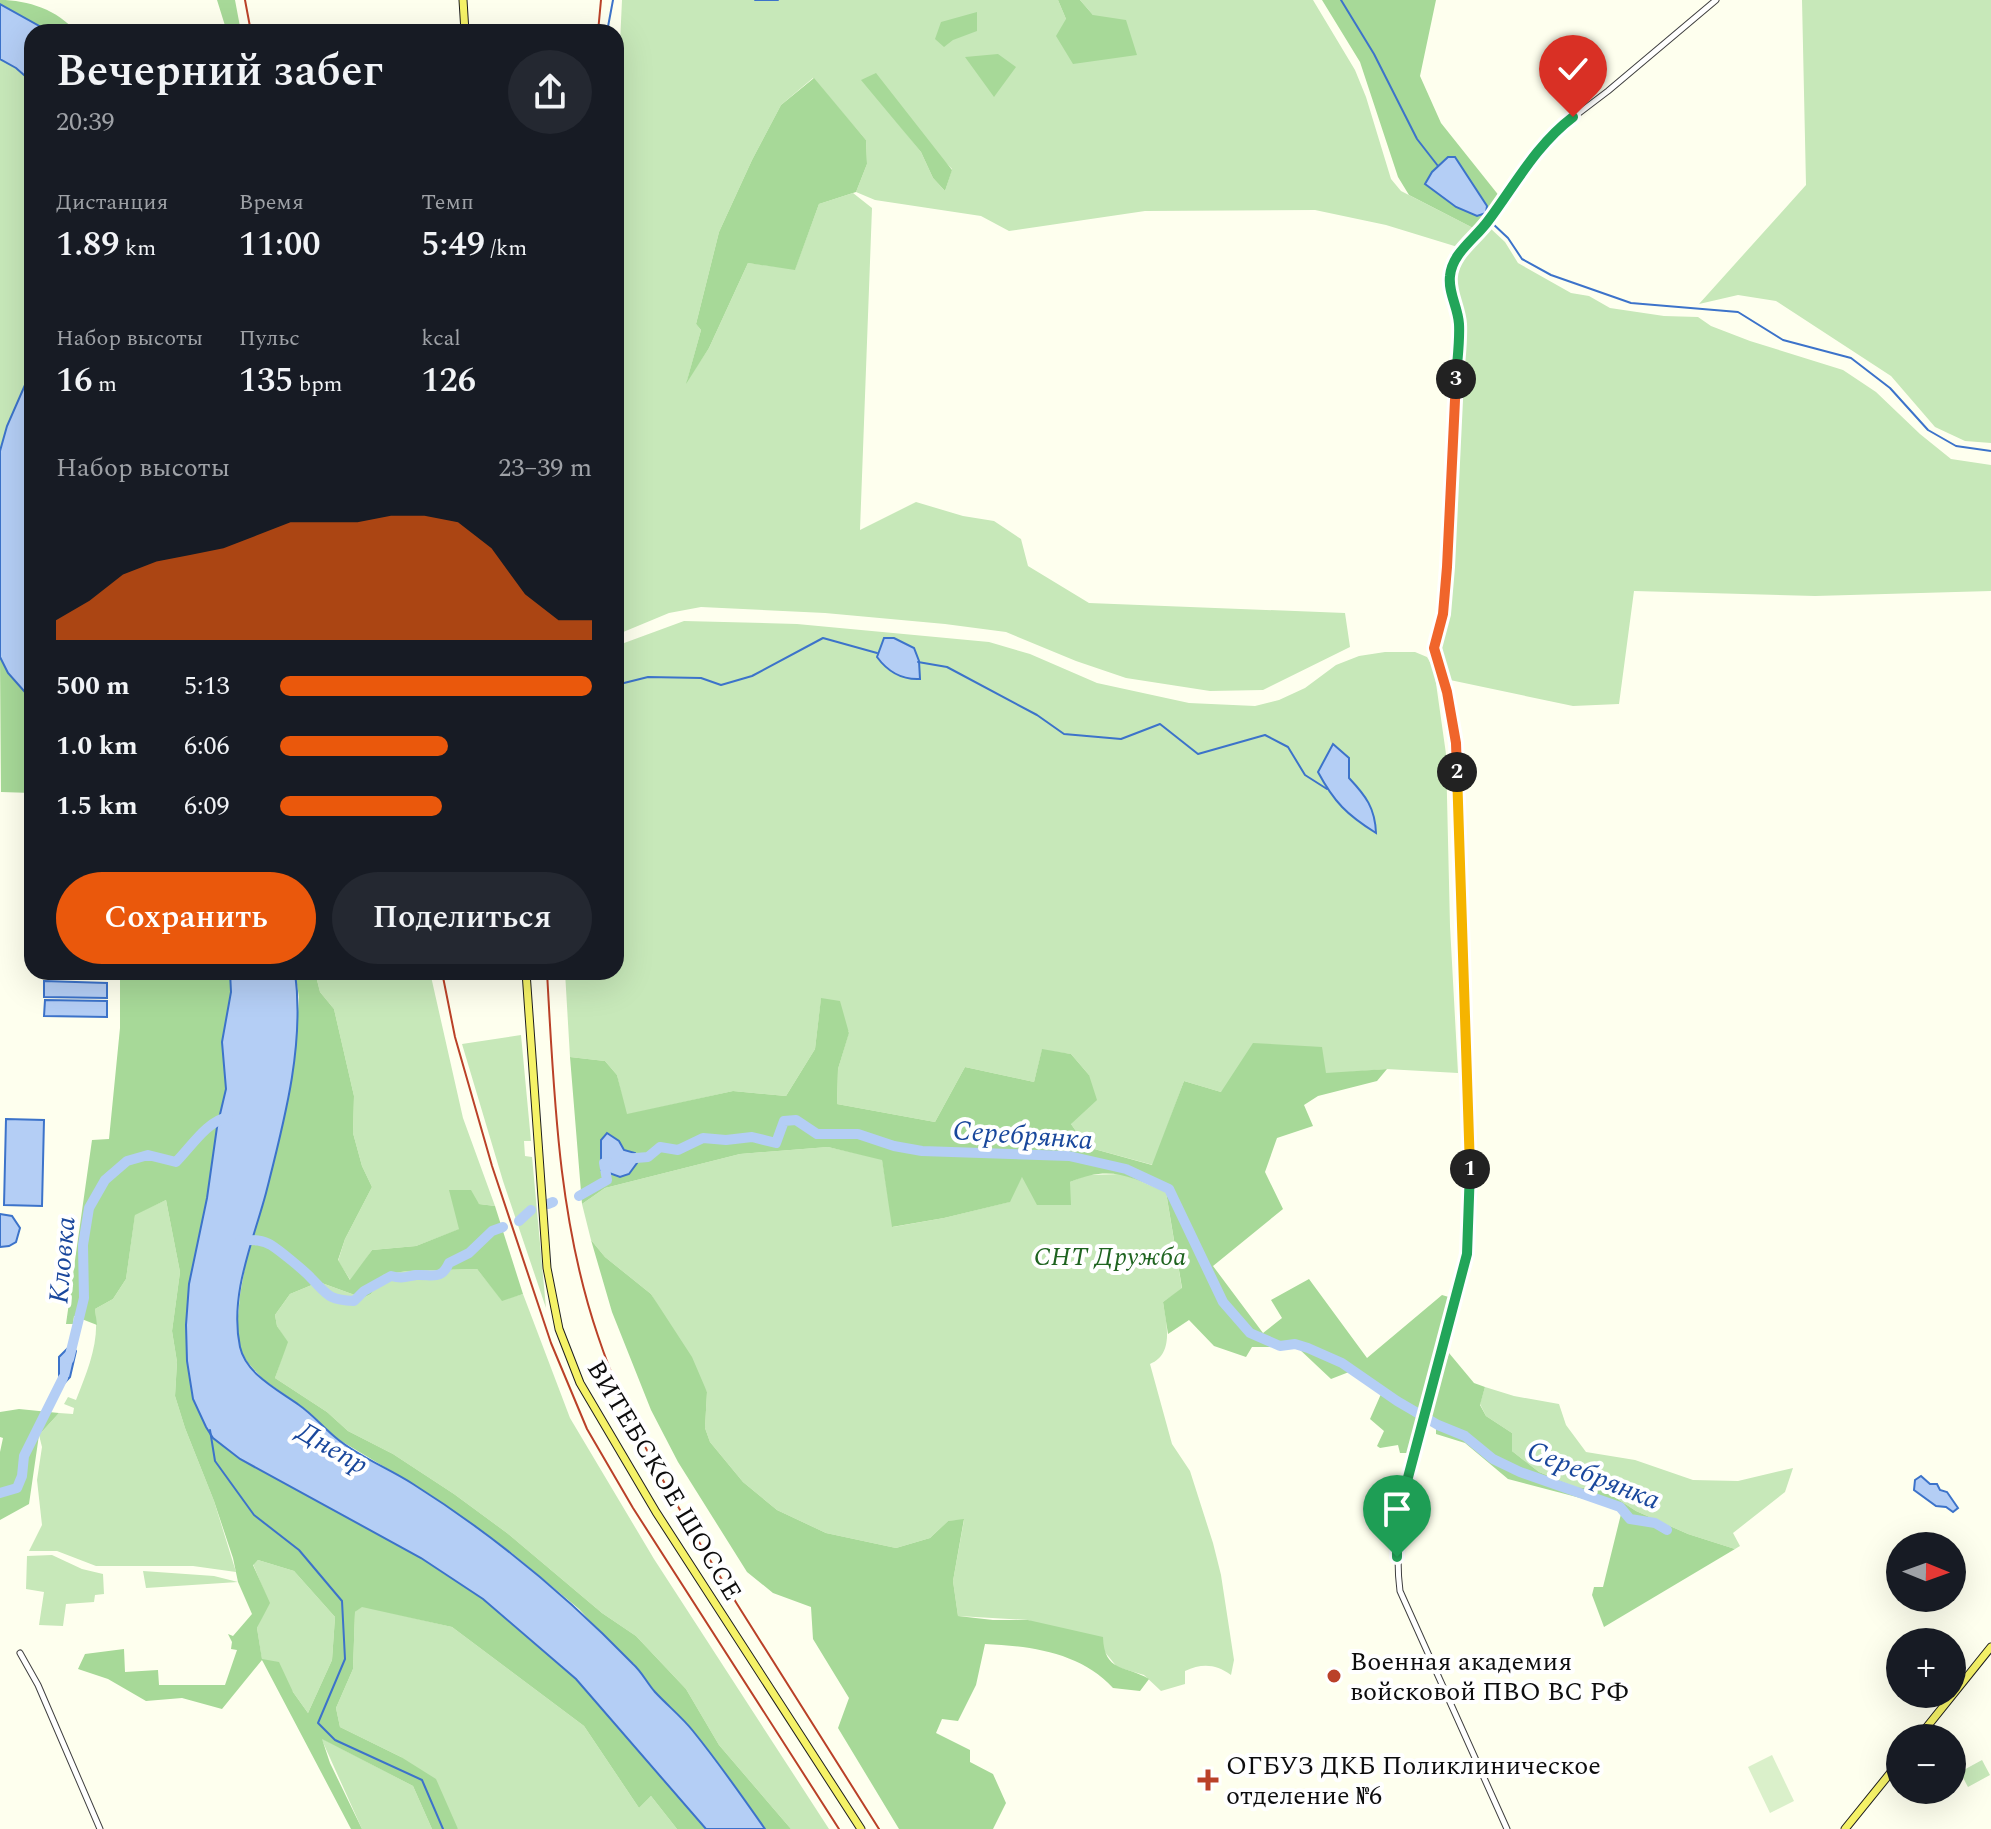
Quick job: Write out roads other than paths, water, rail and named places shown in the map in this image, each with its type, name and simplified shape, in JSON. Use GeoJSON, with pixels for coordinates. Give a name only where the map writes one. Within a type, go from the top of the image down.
{"type":"FeatureCollection","features":[{"type":"Feature","properties":{"kind":"main road"},"geometry":{"type":"LineString","coordinates":[[463,0],[464,24]]}},
{"type":"Feature","properties":{"kind":"main road","name":"ВИТЕБСКОЕ ШОССЕ"},"geometry":{"type":"LineString","coordinates":[[527,980],[547,1268],[554,1310],[568,1355],[580,1383],[656,1512],[861,1829]]}},
{"type":"Feature","properties":{"kind":"main road"},"geometry":{"type":"LineString","coordinates":[[1929,1724],[1991,1649]]}},
{"type":"Feature","properties":{"kind":"main road"},"geometry":{"type":"LineString","coordinates":[[1845,1829],[1886,1778]]}},
{"type":"Feature","properties":{"kind":"street"},"geometry":{"type":"LineString","coordinates":[[1507,1829],[1400,1591],[1397,1543],[1406,1485],[1467,1254],[1470,1217],[1456,743],[1447,692],[1434,648],[1443,614],[1447,567],[1459,321],[1450,287],[1450,273],[1454,260],[1486,223],[1554,132],[1716,0]]}},
{"type":"Feature","properties":{"kind":"street"},"geometry":{"type":"LineString","coordinates":[[20,1653],[38,1685],[100,1829]]}},
{"type":"Feature","properties":{"kind":"water"},"geometry":{"type":"Polygon","coordinates":[[[0,4],[36,24],[24,24],[24,75],[0,59],[0,4]]]}},
{"type":"Feature","properties":{"kind":"water"},"geometry":{"type":"Polygon","coordinates":[[[1448,157],[1455,157],[1487,206],[1486,213],[1477,216],[1456,207],[1425,184],[1432,172],[1448,157]]]}},
{"type":"Feature","properties":{"kind":"water"},"geometry":{"type":"Polygon","coordinates":[[[24,387],[24,691],[8,673],[0,657],[0,451],[24,387]]]}},
{"type":"Feature","properties":{"kind":"water"},"geometry":{"type":"Polygon","coordinates":[[[884,638],[894,638],[914,648],[919,661],[920,679],[901,676],[881,662],[877,657],[884,638]]]}},
{"type":"Feature","properties":{"kind":"water"},"geometry":{"type":"Polygon","coordinates":[[[1333,744],[1349,758],[1349,778],[1368,803],[1374,816],[1376,833],[1342,807],[1318,772],[1333,744]]]}},
{"type":"Feature","properties":{"kind":"water","name":"Днепр"},"geometry":{"type":"Polygon","coordinates":[[[230,980],[296,980],[297,1000],[295,1055],[286,1111],[240,1288],[237,1327],[243,1357],[264,1380],[344,1444],[443,1504],[501,1545],[556,1591],[636,1667],[655,1692],[689,1726],[765,1829],[706,1829],[576,1679],[483,1599],[421,1558],[240,1459],[213,1438],[193,1399],[186,1325],[189,1284],[226,1089],[222,1042],[230,980]]]}},
{"type":"Feature","properties":{"kind":"water"},"geometry":{"type":"Polygon","coordinates":[[[44,981],[107,983],[107,998],[44,997],[44,981]]]}},
{"type":"Feature","properties":{"kind":"water"},"geometry":{"type":"Polygon","coordinates":[[[45,1000],[107,1001],[107,1017],[44,1016],[45,1000]]]}},
{"type":"Feature","properties":{"kind":"water"},"geometry":{"type":"Polygon","coordinates":[[[6,1119],[44,1120],[42,1206],[4,1205],[6,1119]]]}},
{"type":"Feature","properties":{"kind":"water"},"geometry":{"type":"Polygon","coordinates":[[[607,1133],[619,1141],[624,1150],[635,1153],[637,1163],[629,1174],[620,1177],[601,1170],[601,1140],[607,1133]]]}},
{"type":"Feature","properties":{"kind":"water"},"geometry":{"type":"Polygon","coordinates":[[[0,1214],[12,1216],[20,1228],[16,1242],[9,1246],[0,1247],[0,1214]]]}},
{"type":"Feature","properties":{"kind":"water"},"geometry":{"type":"Polygon","coordinates":[[[71,1345],[76,1351],[70,1377],[59,1389],[59,1357],[71,1345]]]}},
{"type":"Feature","properties":{"kind":"water"},"geometry":{"type":"Polygon","coordinates":[[[1921,1476],[1947,1492],[1958,1508],[1953,1512],[1936,1506],[1914,1490],[1915,1480],[1921,1476]]]}},
{"type":"Feature","properties":{"kind":"waterway"},"geometry":{"type":"LineString","coordinates":[[608,24],[613,0]]}},
{"type":"Feature","properties":{"kind":"waterway"},"geometry":{"type":"LineString","coordinates":[[755,0],[778,0]]}},
{"type":"Feature","properties":{"kind":"waterway"},"geometry":{"type":"LineString","coordinates":[[1341,0],[1374,54],[1417,139],[1438,166]]}},
{"type":"Feature","properties":{"kind":"waterway"},"geometry":{"type":"LineString","coordinates":[[1492,223],[1508,238],[1522,259],[1551,275],[1631,303],[1738,312],[1783,340],[1851,358],[1890,388],[1928,430],[1956,446],[1991,451]]}},
{"type":"Feature","properties":{"kind":"waterway"},"geometry":{"type":"LineString","coordinates":[[624,683],[648,677],[701,678],[721,685],[752,676],[823,638],[877,653]]}},
{"type":"Feature","properties":{"kind":"waterway"},"geometry":{"type":"LineString","coordinates":[[918,662],[947,667],[1037,715],[1064,734],[1121,739],[1160,724],[1198,754],[1265,735],[1288,747],[1305,775],[1327,789]]}},
{"type":"Feature","properties":{"kind":"waterway","name":"Кловка"},"geometry":{"type":"LineString","coordinates":[[69,1359],[84,1298],[83,1245],[89,1208],[105,1180],[127,1161],[148,1155],[176,1162],[206,1129],[228,1117]]}},
{"type":"Feature","properties":{"kind":"waterway","name":"Серебрянка"},"geometry":{"type":"LineString","coordinates":[[624,1159],[648,1157],[660,1147],[678,1150],[703,1138],[726,1140],[752,1137],[776,1143],[784,1121],[796,1120],[817,1134],[858,1134],[922,1151],[1069,1156],[1126,1169],[1169,1189],[1223,1302],[1250,1333],[1280,1346],[1295,1344],[1308,1348],[1342,1363],[1397,1401],[1438,1425],[1465,1436],[1493,1459],[1520,1472],[1620,1507],[1630,1519],[1655,1523],[1667,1530]]}},
{"type":"Feature","properties":{"kind":"waterway","name":"Серебрянка"},"geometry":{"type":"LineString","coordinates":[[579,1196],[607,1180],[604,1163],[608,1162]]}},
{"type":"Feature","properties":{"kind":"waterway","name":"Серебрянка"},"geometry":{"type":"LineString","coordinates":[[548,1204],[553,1202]]}},
{"type":"Feature","properties":{"kind":"waterway","name":"Серебрянка"},"geometry":{"type":"LineString","coordinates":[[519,1221],[531,1210]]}},
{"type":"Feature","properties":{"kind":"waterway","name":"Серебрянка"},"geometry":{"type":"LineString","coordinates":[[240,1240],[267,1243],[298,1266],[329,1296],[354,1301],[364,1291],[391,1276],[401,1278],[439,1274],[449,1263],[469,1253],[492,1231],[503,1227]]}},
{"type":"Feature","properties":{"kind":"waterway","name":"Кловка"},"geometry":{"type":"LineString","coordinates":[[0,1493],[17,1488],[24,1456],[63,1378]]}},
{"type":"Feature","properties":{"kind":"waterway"},"geometry":{"type":"LineString","coordinates":[[210,1430],[215,1461],[254,1515],[299,1550],[342,1601],[345,1659],[318,1723],[335,1740],[422,1780],[443,1829]]}},
{"type":"Feature","properties":{"kind":"railway"},"geometry":{"type":"LineString","coordinates":[[245,0],[250,24]]}},
{"type":"Feature","properties":{"kind":"railway"},"geometry":{"type":"LineString","coordinates":[[599,24],[601,0]]}},
{"type":"Feature","properties":{"kind":"railway"},"geometry":{"type":"LineString","coordinates":[[444,980],[455,1037],[492,1166],[551,1343],[587,1429],[633,1508],[839,1829]]}},
{"type":"Feature","properties":{"kind":"railway"},"geometry":{"type":"LineString","coordinates":[[548,980],[566,1202],[585,1292],[611,1372],[642,1441],[678,1507],[879,1829]]}},
{"type":"Feature","properties":{"kind":"place","name":"Военная академия войсковой ПВО ВС РФ"},"geometry":{"type":"Point","coordinates":[1334,1676]}},
{"type":"Feature","properties":{"kind":"place","name":"ОГБУЗ ДКБ Поликлиническое отделение №6"},"geometry":{"type":"Point","coordinates":[1208,1780]}},
{"type":"Feature","properties":{"kind":"park label","name":"СНТ Дружба"},"geometry":{"type":"Point","coordinates":[1110,1256]}}]}
